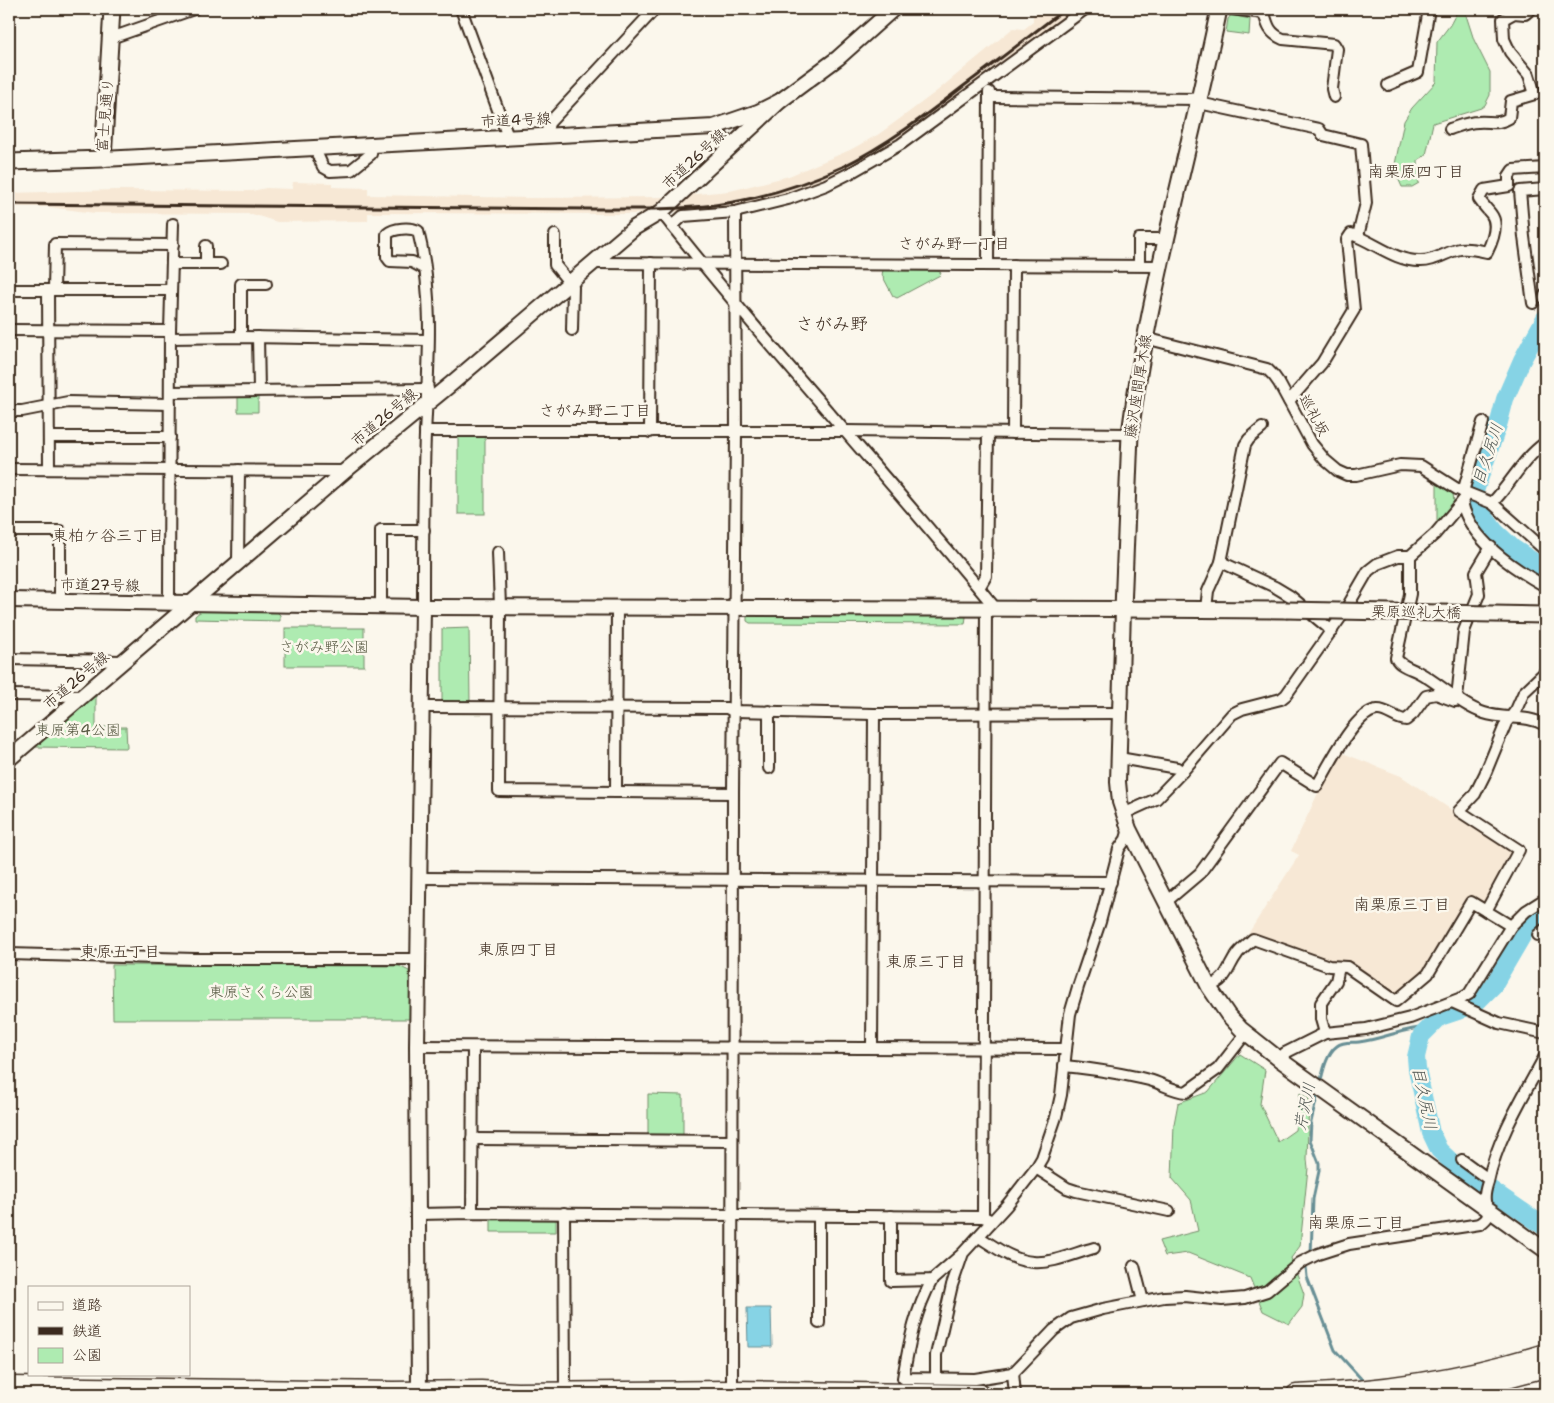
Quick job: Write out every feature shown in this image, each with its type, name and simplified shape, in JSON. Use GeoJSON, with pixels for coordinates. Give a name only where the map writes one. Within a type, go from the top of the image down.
{"type":"FeatureCollection","features":[{"type":"Feature","properties":{"kind":"highway"},"geometry":{"type":"LineString","coordinates":[[1296,1394],[1352,1391],[1399,1385],[1462,1374],[1545,1353]]}},
{"type":"Feature","properties":{"kind":"highway"},"geometry":{"type":"LineString","coordinates":[[1436,1394],[1545,1368]]}},
{"type":"Feature","properties":{"kind":"highway"},"geometry":{"type":"LineString","coordinates":[[9,1386],[419,1392],[481,1390],[517,1392],[732,1390],[981,1394]]}},
{"type":"Feature","properties":{"kind":"main road","name":"富士見通り"},"geometry":{"type":"LineString","coordinates":[[9,162],[103,159],[112,9]]}},
{"type":"Feature","properties":{"kind":"main road","name":"藤沢座間厚木線"},"geometry":{"type":"LineString","coordinates":[[1123,608],[1130,434],[1145,338],[1200,101],[1219,9]]}},
{"type":"Feature","properties":{"kind":"main road"},"geometry":{"type":"LineString","coordinates":[[1123,608],[1206,609]]}},
{"type":"Feature","properties":{"kind":"main road","name":"栗原巡礼大橋"},"geometry":{"type":"LineString","coordinates":[[1206,609],[1545,615]]}},
{"type":"Feature","properties":{"kind":"street"},"geometry":{"type":"LineString","coordinates":[[111,38],[194,9]]}},
{"type":"Feature","properties":{"kind":"street"},"geometry":{"type":"LineString","coordinates":[[461,9],[508,137]]}},
{"type":"Feature","properties":{"kind":"street"},"geometry":{"type":"LineString","coordinates":[[546,135],[549,123],[655,9]]}},
{"type":"Feature","properties":{"kind":"street","name":"市道4号線"},"geometry":{"type":"LineString","coordinates":[[103,159],[714,127],[751,115],[780,101],[838,58],[894,9]]}},
{"type":"Feature","properties":{"kind":"street"},"geometry":{"type":"LineString","coordinates":[[672,226],[682,216],[735,212],[788,199],[826,185],[852,172],[901,144],[1084,9]]}},
{"type":"Feature","properties":{"kind":"street"},"geometry":{"type":"LineString","coordinates":[[1230,9],[1264,11],[1266,22],[1271,32],[1284,39],[1334,44],[1337,49],[1332,89],[1334,97]]}},
{"type":"Feature","properties":{"kind":"street"},"geometry":{"type":"LineString","coordinates":[[1388,85],[1418,72],[1429,9]]}},
{"type":"Feature","properties":{"kind":"street"},"geometry":{"type":"LineString","coordinates":[[1450,129],[1473,122],[1502,123],[1509,118],[1511,101],[1535,94],[1529,75],[1510,52],[1504,38],[1503,19],[1514,13],[1525,14],[1531,9]]}},
{"type":"Feature","properties":{"kind":"street"},"geometry":{"type":"LineString","coordinates":[[988,81],[988,264]]}},
{"type":"Feature","properties":{"kind":"street"},"geometry":{"type":"LineString","coordinates":[[989,97],[1200,101],[1319,129],[1323,135],[1361,144],[1366,203],[1358,236]]}},
{"type":"Feature","properties":{"kind":"street","name":"市道26号線"},"geometry":{"type":"LineString","coordinates":[[9,758],[345,471],[428,396],[570,284],[634,228],[661,212],[780,101]]}},
{"type":"Feature","properties":{"kind":"street"},"geometry":{"type":"LineString","coordinates":[[714,127],[731,147]]}},
{"type":"Feature","properties":{"kind":"street"},"geometry":{"type":"LineString","coordinates":[[314,147],[323,167],[330,170],[352,170],[371,154],[372,144]]}},
{"type":"Feature","properties":{"kind":"street"},"geometry":{"type":"LineString","coordinates":[[1289,401],[1322,363],[1354,310],[1347,240],[1351,234],[1404,259],[1418,262],[1427,261],[1460,249],[1487,252],[1492,243],[1495,220],[1479,199],[1484,190],[1509,186],[1509,176],[1513,170],[1545,168]]}},
{"type":"Feature","properties":{"kind":"street"},"geometry":{"type":"LineString","coordinates":[[1533,302],[1520,191],[1545,189]]}},
{"type":"Feature","properties":{"kind":"street"},"geometry":{"type":"LineString","coordinates":[[661,212],[735,305],[979,588],[991,609],[984,713],[983,1217]]}},
{"type":"Feature","properties":{"kind":"street"},"geometry":{"type":"LineString","coordinates":[[732,1390],[731,1140],[736,432],[735,212]]}},
{"type":"Feature","properties":{"kind":"street"},"geometry":{"type":"LineString","coordinates":[[169,602],[172,224]]}},
{"type":"Feature","properties":{"kind":"street"},"geometry":{"type":"LineString","coordinates":[[419,1392],[417,1046],[425,430],[428,396],[428,284],[418,231],[414,229],[392,230],[387,234],[387,257],[390,261],[412,262],[425,269]]}},
{"type":"Feature","properties":{"kind":"street"},"geometry":{"type":"LineString","coordinates":[[555,235],[555,265],[573,287],[572,330]]}},
{"type":"Feature","properties":{"kind":"street"},"geometry":{"type":"LineString","coordinates":[[1140,265],[1139,239],[1167,239]]}},
{"type":"Feature","properties":{"kind":"street"},"geometry":{"type":"LineString","coordinates":[[49,469],[48,331],[55,244],[173,245]]}},
{"type":"Feature","properties":{"kind":"street"},"geometry":{"type":"LineString","coordinates":[[206,246],[206,264]]}},
{"type":"Feature","properties":{"kind":"street"},"geometry":{"type":"LineString","coordinates":[[594,263],[1161,266]]}},
{"type":"Feature","properties":{"kind":"street"},"geometry":{"type":"LineString","coordinates":[[172,264],[221,264]]}},
{"type":"Feature","properties":{"kind":"street"},"geometry":{"type":"LineString","coordinates":[[650,432],[651,264]]}},
{"type":"Feature","properties":{"kind":"street"},"geometry":{"type":"LineString","coordinates":[[1013,433],[1014,265]]}},
{"type":"Feature","properties":{"kind":"street"},"geometry":{"type":"LineString","coordinates":[[241,337],[241,284],[266,284]]}},
{"type":"Feature","properties":{"kind":"street"},"geometry":{"type":"LineString","coordinates":[[9,290],[171,290]]}},
{"type":"Feature","properties":{"kind":"street"},"geometry":{"type":"LineString","coordinates":[[9,330],[428,340]]}},
{"type":"Feature","properties":{"kind":"street"},"geometry":{"type":"LineString","coordinates":[[258,337],[259,390]]}},
{"type":"Feature","properties":{"kind":"street","name":"巡礼坂"},"geometry":{"type":"LineString","coordinates":[[1145,338],[1267,369],[1274,376],[1312,444],[1325,460],[1338,471],[1347,475],[1356,475],[1400,465],[1416,465],[1426,468],[1464,494],[1489,502]]}},
{"type":"Feature","properties":{"kind":"street"},"geometry":{"type":"LineString","coordinates":[[170,392],[259,390],[428,396]]}},
{"type":"Feature","properties":{"kind":"street"},"geometry":{"type":"LineString","coordinates":[[9,411],[22,411],[49,404],[68,402],[170,404]]}},
{"type":"Feature","properties":{"kind":"street"},"geometry":{"type":"LineString","coordinates":[[1483,422],[1464,494],[1465,514],[1477,534],[1526,575],[1545,586]]}},
{"type":"Feature","properties":{"kind":"street"},"geometry":{"type":"LineString","coordinates":[[1206,609],[1208,591],[1221,562],[1245,445],[1262,428]]}},
{"type":"Feature","properties":{"kind":"street"},"geometry":{"type":"LineString","coordinates":[[425,430],[1130,434]]}},
{"type":"Feature","properties":{"kind":"street"},"geometry":{"type":"LineString","coordinates":[[979,588],[986,576],[988,433]]}},
{"type":"Feature","properties":{"kind":"street"},"geometry":{"type":"LineString","coordinates":[[49,437],[170,437]]}},
{"type":"Feature","properties":{"kind":"street"},"geometry":{"type":"LineString","coordinates":[[1545,443],[1523,463],[1503,492],[1489,502],[1545,550]]}},
{"type":"Feature","properties":{"kind":"street"},"geometry":{"type":"LineString","coordinates":[[9,469],[345,471]]}},
{"type":"Feature","properties":{"kind":"street"},"geometry":{"type":"LineString","coordinates":[[238,563],[239,470]]}},
{"type":"Feature","properties":{"kind":"street"},"geometry":{"type":"LineString","coordinates":[[1123,814],[1156,799],[1232,714],[1281,699],[1286,695],[1332,631],[1368,571],[1377,564],[1398,556],[1410,556],[1435,534],[1464,494]]}},
{"type":"Feature","properties":{"kind":"street"},"geometry":{"type":"LineString","coordinates":[[382,606],[381,530],[424,530]]}},
{"type":"Feature","properties":{"kind":"street"},"geometry":{"type":"LineString","coordinates":[[9,531],[60,531],[60,600]]}},
{"type":"Feature","properties":{"kind":"street"},"geometry":{"type":"LineString","coordinates":[[1457,698],[1464,631],[1479,594],[1476,572],[1491,546]]}},
{"type":"Feature","properties":{"kind":"street"},"geometry":{"type":"LineString","coordinates":[[498,552],[500,607],[499,791],[733,793]]}},
{"type":"Feature","properties":{"kind":"street"},"geometry":{"type":"LineString","coordinates":[[1410,556],[1410,594],[1396,658],[1400,664],[1435,682],[1457,698],[1485,714],[1534,720],[1545,725]]}},
{"type":"Feature","properties":{"kind":"street"},"geometry":{"type":"LineString","coordinates":[[1221,562],[1290,596],[1332,631]]}},
{"type":"Feature","properties":{"kind":"street","name":"市道27号線"},"geometry":{"type":"LineString","coordinates":[[9,600],[423,607],[1123,608]]}},
{"type":"Feature","properties":{"kind":"street"},"geometry":{"type":"LineString","coordinates":[[616,792],[617,607]]}},
{"type":"Feature","properties":{"kind":"street"},"geometry":{"type":"LineString","coordinates":[[1123,608],[1118,790],[1123,814],[1209,987],[1228,1015],[1246,1033],[1279,1059],[1486,1202],[1545,1250]]}},
{"type":"Feature","properties":{"kind":"street"},"geometry":{"type":"LineString","coordinates":[[9,659],[123,661]]}},
{"type":"Feature","properties":{"kind":"street"},"geometry":{"type":"LineString","coordinates":[[1486,911],[1519,850],[1460,811],[1475,794],[1506,723],[1516,710],[1524,692],[1545,672]]}},
{"type":"Feature","properties":{"kind":"street"},"geometry":{"type":"LineString","coordinates":[[1167,901],[1200,873],[1280,763],[1317,786],[1350,730],[1370,712],[1381,711],[1406,720],[1414,714],[1426,696],[1436,694],[1455,701],[1457,698]]}},
{"type":"Feature","properties":{"kind":"street"},"geometry":{"type":"LineString","coordinates":[[9,695],[82,696]]}},
{"type":"Feature","properties":{"kind":"street"},"geometry":{"type":"LineString","coordinates":[[422,707],[727,708],[733,711],[874,714],[1120,713]]}},
{"type":"Feature","properties":{"kind":"street"},"geometry":{"type":"LineString","coordinates":[[769,712],[769,768]]}},
{"type":"Feature","properties":{"kind":"street"},"geometry":{"type":"LineString","coordinates":[[872,1048],[874,714]]}},
{"type":"Feature","properties":{"kind":"street"},"geometry":{"type":"LineString","coordinates":[[1119,758],[1177,768],[1182,772]]}},
{"type":"Feature","properties":{"kind":"street"},"geometry":{"type":"LineString","coordinates":[[1129,829],[1126,839],[1119,849],[1111,882],[1075,996],[1069,1022],[1061,1095],[1056,1117],[1042,1158],[993,1222],[963,1254],[932,1280],[921,1301],[913,1324],[903,1378],[975,1379],[1013,1373],[1054,1330],[1071,1318],[1103,1309],[1164,1297],[1185,1296],[1222,1300],[1246,1298],[1267,1290],[1300,1263],[1349,1244],[1480,1224],[1486,1220],[1488,1215],[1486,1202],[1488,1180],[1494,1158],[1521,1099],[1545,1056]]}},
{"type":"Feature","properties":{"kind":"street"},"geometry":{"type":"LineString","coordinates":[[419,878],[1111,882]]}},
{"type":"Feature","properties":{"kind":"street"},"geometry":{"type":"LineString","coordinates":[[1279,1059],[1285,1053],[1325,1033],[1366,1029],[1455,1003],[1469,994],[1511,926],[1526,911],[1545,899]]}},
{"type":"Feature","properties":{"kind":"street"},"geometry":{"type":"LineString","coordinates":[[1209,987],[1220,982],[1239,951],[1253,940],[1329,966],[1346,966],[1396,1001],[1428,974],[1471,902],[1511,926]]}},
{"type":"Feature","properties":{"kind":"street"},"geometry":{"type":"LineString","coordinates":[[9,954],[110,955],[195,959],[418,959]]}},
{"type":"Feature","properties":{"kind":"street"},"geometry":{"type":"LineString","coordinates":[[1325,1033],[1321,1019],[1321,1003],[1336,981],[1338,967]]}},
{"type":"Feature","properties":{"kind":"street"},"geometry":{"type":"LineString","coordinates":[[1455,1003],[1509,1026],[1545,1033]]}},
{"type":"Feature","properties":{"kind":"street"},"geometry":{"type":"LineString","coordinates":[[1064,1066],[1113,1071],[1151,1080],[1180,1092],[1186,1092],[1218,1069],[1246,1033]]}},
{"type":"Feature","properties":{"kind":"street"},"geometry":{"type":"LineString","coordinates":[[417,1046],[1066,1049]]}},
{"type":"Feature","properties":{"kind":"street"},"geometry":{"type":"LineString","coordinates":[[472,1047],[472,1213]]}},
{"type":"Feature","properties":{"kind":"street"},"geometry":{"type":"LineString","coordinates":[[472,1139],[731,1140]]}},
{"type":"Feature","properties":{"kind":"street"},"geometry":{"type":"LineString","coordinates":[[1462,1160],[1488,1180]]}},
{"type":"Feature","properties":{"kind":"street"},"geometry":{"type":"LineString","coordinates":[[1036,1168],[1066,1188],[1076,1192],[1169,1211]]}},
{"type":"Feature","properties":{"kind":"street"},"geometry":{"type":"LineString","coordinates":[[418,1214],[564,1213],[983,1217],[993,1222]]}},
{"type":"Feature","properties":{"kind":"street"},"geometry":{"type":"LineString","coordinates":[[564,1213],[565,1392]]}},
{"type":"Feature","properties":{"kind":"street"},"geometry":{"type":"LineString","coordinates":[[819,1216],[819,1323]]}},
{"type":"Feature","properties":{"kind":"street"},"geometry":{"type":"LineString","coordinates":[[891,1216],[891,1281],[932,1280]]}},
{"type":"Feature","properties":{"kind":"street"},"geometry":{"type":"LineString","coordinates":[[979,1237],[1005,1254],[1032,1262],[1045,1262],[1094,1248]]}},
{"type":"Feature","properties":{"kind":"street"},"geometry":{"type":"LineString","coordinates":[[936,1378],[936,1355],[952,1285],[963,1254]]}},
{"type":"Feature","properties":{"kind":"street"},"geometry":{"type":"LineString","coordinates":[[1134,1266],[1143,1301]]}},
{"type":"Feature","properties":{"kind":"street"},"geometry":{"type":"LineString","coordinates":[[1013,1373],[1014,1394]]}},
{"type":"Feature","properties":{"kind":"shaded area"},"geometry":{"type":"Polygon","coordinates":[[[1043,9],[1079,9],[888,149],[826,180],[766,200],[733,207],[670,212],[686,195],[730,191],[789,176],[850,150],[879,134],[905,115],[1013,28],[1024,29],[1033,22],[1033,16],[1043,9]]]}},
{"type":"Feature","properties":{"kind":"shaded area"},"geometry":{"type":"Polygon","coordinates":[[[293,182],[332,183],[332,187],[368,188],[368,195],[533,198],[666,197],[650,214],[368,213],[368,221],[277,222],[252,214],[95,213],[48,207],[9,207],[9,193],[116,190],[252,191],[266,188],[292,189],[293,182]]]}},
{"type":"Feature","properties":{"kind":"shaded area"},"geometry":{"type":"Polygon","coordinates":[[[1340,752],[1401,776],[1510,849],[1512,853],[1486,902],[1480,903],[1470,898],[1425,972],[1399,994],[1394,995],[1348,962],[1330,963],[1248,934],[1299,855],[1291,851],[1318,793],[1340,752]]]}},
{"type":"Feature","properties":{"kind":"green space"},"geometry":{"type":"Polygon","coordinates":[[[1458,10],[1465,12],[1474,40],[1490,72],[1490,95],[1485,105],[1481,108],[1433,123],[1426,155],[1418,160],[1419,183],[1412,187],[1402,187],[1394,169],[1404,121],[1412,108],[1436,82],[1437,42],[1450,25],[1458,10]]]}},
{"type":"Feature","properties":{"kind":"green space"},"geometry":{"type":"Polygon","coordinates":[[[1231,15],[1250,19],[1249,35],[1226,32],[1228,19],[1231,15]]]}},
{"type":"Feature","properties":{"kind":"green space"},"geometry":{"type":"Polygon","coordinates":[[[883,270],[938,271],[941,273],[897,298],[893,296],[882,275],[883,270]]]}},
{"type":"Feature","properties":{"kind":"green space"},"geometry":{"type":"Polygon","coordinates":[[[258,393],[258,412],[238,412],[238,394],[258,393]]]}},
{"type":"Feature","properties":{"kind":"green space"},"geometry":{"type":"Polygon","coordinates":[[[458,435],[485,435],[485,514],[458,514],[458,435]]]}},
{"type":"Feature","properties":{"kind":"green space"},"geometry":{"type":"Polygon","coordinates":[[[1437,483],[1453,493],[1454,503],[1437,522],[1437,483]]]}},
{"type":"Feature","properties":{"kind":"green space"},"geometry":{"type":"Polygon","coordinates":[[[202,610],[277,612],[280,615],[280,621],[195,619],[195,616],[202,610]]]}},
{"type":"Feature","properties":{"kind":"green space"},"geometry":{"type":"Polygon","coordinates":[[[750,614],[937,615],[966,617],[965,624],[750,623],[747,621],[747,616],[750,614]]]}},
{"type":"Feature","properties":{"kind":"green space","name":"さがみ野公園"},"geometry":{"type":"Polygon","coordinates":[[[285,628],[364,628],[364,666],[285,666],[285,628]]]}},
{"type":"Feature","properties":{"kind":"green space"},"geometry":{"type":"Polygon","coordinates":[[[469,628],[470,703],[442,703],[442,629],[469,628]]]}},
{"type":"Feature","properties":{"kind":"green space","name":"東原第4公園"},"geometry":{"type":"Polygon","coordinates":[[[96,692],[96,727],[126,727],[127,748],[32,747],[96,692]]]}},
{"type":"Feature","properties":{"kind":"green space","name":"東原さくら公園"},"geometry":{"type":"Polygon","coordinates":[[[112,965],[399,966],[409,971],[410,1019],[113,1019],[112,965]]]}},
{"type":"Feature","properties":{"kind":"green space"},"geometry":{"type":"Polygon","coordinates":[[[1240,1054],[1265,1070],[1260,1104],[1278,1142],[1295,1130],[1300,1093],[1309,1099],[1308,1168],[1300,1246],[1291,1258],[1304,1294],[1302,1307],[1289,1324],[1263,1311],[1250,1278],[1188,1253],[1165,1256],[1159,1241],[1198,1231],[1191,1200],[1172,1178],[1174,1124],[1178,1103],[1208,1092],[1240,1054]]]}},
{"type":"Feature","properties":{"kind":"green space"},"geometry":{"type":"Polygon","coordinates":[[[648,1094],[683,1095],[683,1135],[681,1137],[649,1137],[648,1094]]]}},
{"type":"Feature","properties":{"kind":"green space"},"geometry":{"type":"Polygon","coordinates":[[[556,1218],[556,1232],[491,1232],[491,1219],[556,1218]]]}},
{"type":"Feature","properties":{"kind":"water"},"geometry":{"type":"Polygon","coordinates":[[[747,1308],[771,1308],[772,1347],[748,1347],[747,1308]]]}},
{"type":"Feature","properties":{"kind":"waterway","name":"目久尻川"},"geometry":{"type":"LineString","coordinates":[[1545,318],[1522,360],[1505,399],[1475,491],[1477,507],[1495,531],[1513,548],[1545,569]]}},
{"type":"Feature","properties":{"kind":"waterway","name":"目久尻川"},"geometry":{"type":"LineString","coordinates":[[1545,910],[1524,933],[1493,986],[1479,1000],[1458,1011],[1440,1017],[1421,1036],[1416,1057],[1431,1133],[1439,1150],[1454,1164],[1545,1227]]}},
{"type":"Feature","properties":{"kind":"waterway","name":"芹沢川"},"geometry":{"type":"LineString","coordinates":[[1320,1084],[1328,1058],[1333,1049],[1339,1044],[1368,1041],[1410,1029],[1428,1027]]}},
{"type":"Feature","properties":{"kind":"waterway","name":"芹沢川"},"geometry":{"type":"LineString","coordinates":[[1311,1255],[1313,1199],[1319,1163],[1310,1140],[1311,1122],[1318,1093]]}},
{"type":"Feature","properties":{"kind":"waterway","name":"芹沢川"},"geometry":{"type":"LineString","coordinates":[[1309,1261],[1306,1267],[1307,1277],[1335,1350],[1365,1383]]}},
{"type":"Feature","properties":{"kind":"railway"},"geometry":{"type":"LineString","coordinates":[[9,204],[637,209],[715,205],[764,195],[812,180],[859,158],[921,118],[1065,9]]}},
{"type":"Feature","properties":{"kind":"district","name":"南栗原四丁目"},"geometry":{"type":"Point","coordinates":[1416,171]}},
{"type":"Feature","properties":{"kind":"district","name":"さがみ野一丁目"},"geometry":{"type":"Point","coordinates":[954,243]}},
{"type":"Feature","properties":{"kind":"district","name":"さがみ野"},"geometry":{"type":"Point","coordinates":[832,324]}},
{"type":"Feature","properties":{"kind":"district","name":"さがみ野二丁目"},"geometry":{"type":"Point","coordinates":[595,410]}},
{"type":"Feature","properties":{"kind":"district","name":"東柏ケ谷三丁目"},"geometry":{"type":"Point","coordinates":[108,535]}},
{"type":"Feature","properties":{"kind":"district","name":"南栗原三丁目"},"geometry":{"type":"Point","coordinates":[1402,904]}},
{"type":"Feature","properties":{"kind":"district","name":"東原四丁目"},"geometry":{"type":"Point","coordinates":[518,949]}},
{"type":"Feature","properties":{"kind":"district","name":"東原五丁目"},"geometry":{"type":"Point","coordinates":[120,951]}},
{"type":"Feature","properties":{"kind":"district","name":"東原三丁目"},"geometry":{"type":"Point","coordinates":[926,961]}},
{"type":"Feature","properties":{"kind":"district","name":"南栗原二丁目"},"geometry":{"type":"Point","coordinates":[1356,1222]}}]}
